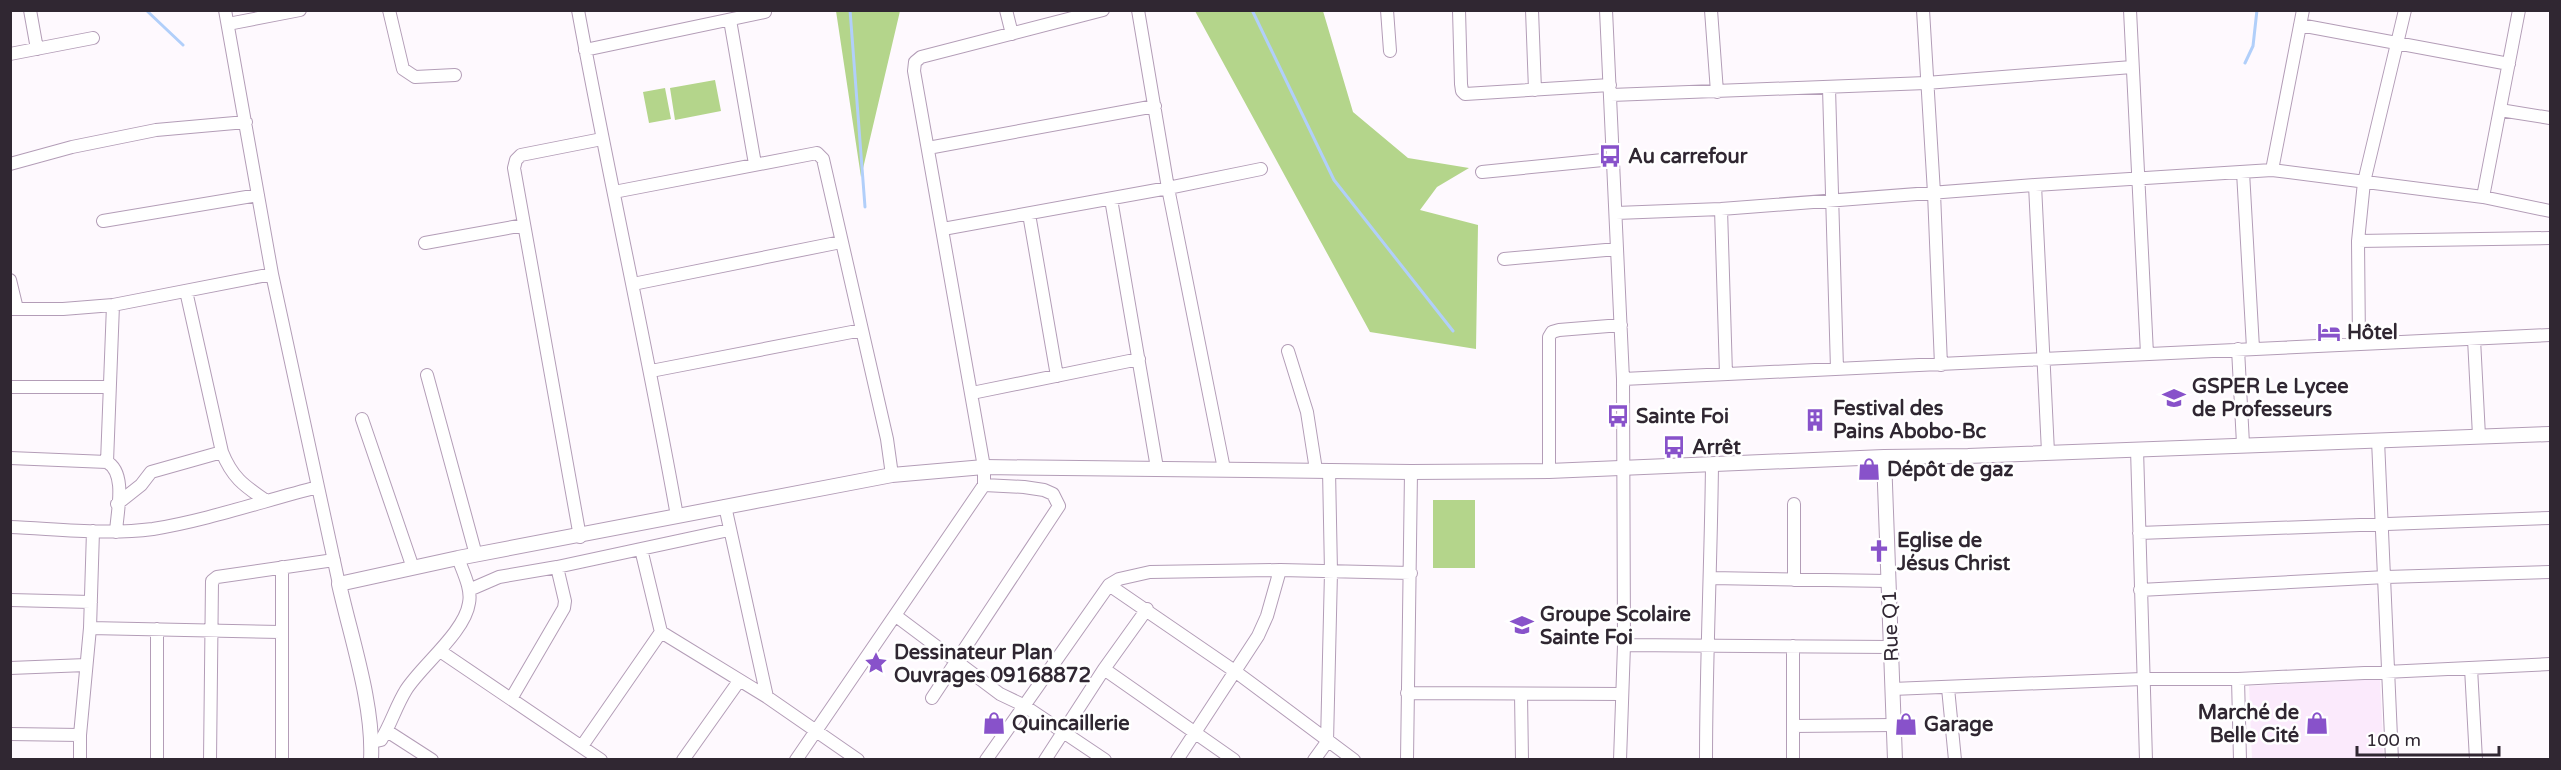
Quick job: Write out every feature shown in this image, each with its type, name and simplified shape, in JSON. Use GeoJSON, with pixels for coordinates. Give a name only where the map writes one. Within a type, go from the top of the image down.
{"type":"FeatureCollection","features":[{"type":"Feature","properties":{"kind":"street"},"geometry":{"type":"LineString","coordinates":[[30,10],[37,49]]}},
{"type":"Feature","properties":{"kind":"street"},"geometry":{"type":"LineString","coordinates":[[225,10],[272,274],[368,710],[372,742],[371,759]]}},
{"type":"Feature","properties":{"kind":"street"},"geometry":{"type":"LineString","coordinates":[[228,24],[300,10]]}},
{"type":"Feature","properties":{"kind":"street"},"geometry":{"type":"LineString","coordinates":[[389,10],[403,69],[415,77],[455,75]]}},
{"type":"Feature","properties":{"kind":"street"},"geometry":{"type":"LineString","coordinates":[[578,10],[602,139],[651,371],[677,516]]}},
{"type":"Feature","properties":{"kind":"street"},"geometry":{"type":"LineString","coordinates":[[1006,10],[1012,34]]}},
{"type":"Feature","properties":{"kind":"street"},"geometry":{"type":"LineString","coordinates":[[796,759],[984,485],[984,467],[972,393],[914,71],[915,62],[921,57],[1012,34],[1063,15],[1103,10]]}},
{"type":"Feature","properties":{"kind":"street"},"geometry":{"type":"LineString","coordinates":[[1138,10],[1168,189],[1224,469]]}},
{"type":"Feature","properties":{"kind":"street"},"geometry":{"type":"LineString","coordinates":[[1387,10],[1390,51]]}},
{"type":"Feature","properties":{"kind":"street"},"geometry":{"type":"LineString","coordinates":[[1459,10],[1462,91],[1474,94],[1535,90],[1717,92],[1829,88],[2132,67]]}},
{"type":"Feature","properties":{"kind":"street"},"geometry":{"type":"LineString","coordinates":[[1532,10],[1535,90]]}},
{"type":"Feature","properties":{"kind":"street"},"geometry":{"type":"LineString","coordinates":[[1606,10],[1623,379],[1624,645],[1620,759]]}},
{"type":"Feature","properties":{"kind":"street"},"geometry":{"type":"LineString","coordinates":[[1711,10],[1717,92]]}},
{"type":"Feature","properties":{"kind":"street"},"geometry":{"type":"LineString","coordinates":[[1923,10],[1941,365]]}},
{"type":"Feature","properties":{"kind":"street"},"geometry":{"type":"LineString","coordinates":[[2130,10],[2147,354]]}},
{"type":"Feature","properties":{"kind":"street"},"geometry":{"type":"LineString","coordinates":[[2272,170],[2303,10]]}},
{"type":"Feature","properties":{"kind":"street"},"geometry":{"type":"LineString","coordinates":[[2359,344],[2358,241],[2364,182],[2406,10]]}},
{"type":"Feature","properties":{"kind":"street"},"geometry":{"type":"LineString","coordinates":[[2483,197],[2519,10]]}},
{"type":"Feature","properties":{"kind":"street"},"geometry":{"type":"LineString","coordinates":[[585,50],[765,12]]}},
{"type":"Feature","properties":{"kind":"street"},"geometry":{"type":"LineString","coordinates":[[730,20],[755,164]]}},
{"type":"Feature","properties":{"kind":"street"},"geometry":{"type":"LineString","coordinates":[[2300,25],[2509,64]]}},
{"type":"Feature","properties":{"kind":"street"},"geometry":{"type":"LineString","coordinates":[[10,54],[93,38]]}},
{"type":"Feature","properties":{"kind":"street"},"geometry":{"type":"LineString","coordinates":[[1829,88],[1838,369]]}},
{"type":"Feature","properties":{"kind":"street"},"geometry":{"type":"LineString","coordinates":[[928,148],[1155,106]]}},
{"type":"Feature","properties":{"kind":"street"},"geometry":{"type":"LineString","coordinates":[[2500,110],[2550,118]]}},
{"type":"Feature","properties":{"kind":"street"},"geometry":{"type":"LineString","coordinates":[[10,164],[72,147],[156,130],[246,122]]}},
{"type":"Feature","properties":{"kind":"street"},"geometry":{"type":"LineString","coordinates":[[580,537],[514,168],[516,160],[521,155],[602,139]]}},
{"type":"Feature","properties":{"kind":"street"},"geometry":{"type":"LineString","coordinates":[[614,192],[817,153],[823,159],[887,439],[892,475]]}},
{"type":"Feature","properties":{"kind":"street"},"geometry":{"type":"LineString","coordinates":[[1482,172],[1613,159]]}},
{"type":"Feature","properties":{"kind":"street"},"geometry":{"type":"LineString","coordinates":[[943,230],[1168,189],[1261,169]]}},
{"type":"Feature","properties":{"kind":"street"},"geometry":{"type":"LineString","coordinates":[[1616,213],[1833,202],[2035,184],[2272,170],[2483,197],[2550,211]]}},
{"type":"Feature","properties":{"kind":"street"},"geometry":{"type":"LineString","coordinates":[[2243,172],[2253,348]]}},
{"type":"Feature","properties":{"kind":"street"},"geometry":{"type":"LineString","coordinates":[[2035,184],[2048,452]]}},
{"type":"Feature","properties":{"kind":"street"},"geometry":{"type":"LineString","coordinates":[[103,221],[258,195]]}},
{"type":"Feature","properties":{"kind":"street"},"geometry":{"type":"LineString","coordinates":[[1111,199],[1157,468]]}},
{"type":"Feature","properties":{"kind":"street"},"geometry":{"type":"LineString","coordinates":[[1721,209],[1726,374]]}},
{"type":"Feature","properties":{"kind":"street"},"geometry":{"type":"LineString","coordinates":[[1029,214],[1057,376]]}},
{"type":"Feature","properties":{"kind":"street"},"geometry":{"type":"LineString","coordinates":[[425,243],[524,225]]}},
{"type":"Feature","properties":{"kind":"street"},"geometry":{"type":"LineString","coordinates":[[2358,241],[2550,238]]}},
{"type":"Feature","properties":{"kind":"street"},"geometry":{"type":"LineString","coordinates":[[633,284],[841,242]]}},
{"type":"Feature","properties":{"kind":"street"},"geometry":{"type":"LineString","coordinates":[[1504,259],[1617,249]]}},
{"type":"Feature","properties":{"kind":"street"},"geometry":{"type":"LineString","coordinates":[[10,280],[14,309],[63,309],[113,305],[272,274]]}},
{"type":"Feature","properties":{"kind":"street"},"geometry":{"type":"LineString","coordinates":[[186,291],[222,452],[238,481],[265,500]]}},
{"type":"Feature","properties":{"kind":"street"},"geometry":{"type":"LineString","coordinates":[[107,462],[113,305]]}},
{"type":"Feature","properties":{"kind":"street"},"geometry":{"type":"LineString","coordinates":[[1549,471],[1549,337],[1552,332],[1559,330],[1621,326]]}},
{"type":"Feature","properties":{"kind":"street"},"geometry":{"type":"LineString","coordinates":[[651,371],[861,330]]}},
{"type":"Feature","properties":{"kind":"street"},"geometry":{"type":"LineString","coordinates":[[1623,379],[2550,335]]}},
{"type":"Feature","properties":{"kind":"street"},"geometry":{"type":"LineString","coordinates":[[2474,339],[2479,436]]}},
{"type":"Feature","properties":{"kind":"street"},"geometry":{"type":"LineString","coordinates":[[2238,349],[2242,444]]}},
{"type":"Feature","properties":{"kind":"street"},"geometry":{"type":"LineString","coordinates":[[1288,351],[1322,470],[1331,572],[1327,742],[1314,759]]}},
{"type":"Feature","properties":{"kind":"street"},"geometry":{"type":"LineString","coordinates":[[972,393],[1139,359]]}},
{"type":"Feature","properties":{"kind":"street"},"geometry":{"type":"LineString","coordinates":[[427,375],[476,555]]}},
{"type":"Feature","properties":{"kind":"street"},"geometry":{"type":"LineString","coordinates":[[10,387],[109,387]]}},
{"type":"Feature","properties":{"kind":"street"},"geometry":{"type":"LineString","coordinates":[[362,419],[413,568]]}},
{"type":"Feature","properties":{"kind":"street"},"geometry":{"type":"LineString","coordinates":[[339,584],[458,558],[580,537],[725,506],[892,475],[984,467],[1411,472],[1549,471],[2550,434]]}},
{"type":"Feature","properties":{"kind":"street"},"geometry":{"type":"LineString","coordinates":[[2378,440],[2386,578],[2392,759]]}},
{"type":"Feature","properties":{"kind":"street"},"geometry":{"type":"LineString","coordinates":[[2138,448],[2142,679],[2146,759]]}},
{"type":"Feature","properties":{"kind":"street"},"geometry":{"type":"LineString","coordinates":[[117,504],[141,485],[151,472],[159,468],[222,452]]}},
{"type":"Feature","properties":{"kind":"street","name":"Rue Q1"},"geometry":{"type":"LineString","coordinates":[[1884,457],[1895,759]]}},
{"type":"Feature","properties":{"kind":"street"},"geometry":{"type":"LineString","coordinates":[[10,458],[107,462],[113,466],[118,476],[116,532]]}},
{"type":"Feature","properties":{"kind":"street"},"geometry":{"type":"LineString","coordinates":[[1706,759],[1706,647],[1711,578],[1712,464]]}},
{"type":"Feature","properties":{"kind":"street"},"geometry":{"type":"LineString","coordinates":[[1396,759],[1407,754],[1411,472]]}},
{"type":"Feature","properties":{"kind":"street"},"geometry":{"type":"LineString","coordinates":[[933,698],[1059,506],[1053,494],[1044,490],[984,485]]}},
{"type":"Feature","properties":{"kind":"street"},"geometry":{"type":"LineString","coordinates":[[10,527],[116,532],[182,523],[318,487]]}},
{"type":"Feature","properties":{"kind":"street"},"geometry":{"type":"LineString","coordinates":[[1794,504],[1794,580]]}},
{"type":"Feature","properties":{"kind":"street"},"geometry":{"type":"LineString","coordinates":[[725,506],[766,697]]}},
{"type":"Feature","properties":{"kind":"street"},"geometry":{"type":"LineString","coordinates":[[2139,533],[2550,518]]}},
{"type":"Feature","properties":{"kind":"street"},"geometry":{"type":"LineString","coordinates":[[469,590],[499,577],[557,567],[729,530]]}},
{"type":"Feature","properties":{"kind":"street"},"geometry":{"type":"LineString","coordinates":[[80,759],[80,735],[90,628],[93,531]]}},
{"type":"Feature","properties":{"kind":"street"},"geometry":{"type":"LineString","coordinates":[[641,549],[661,632],[766,697],[858,759]]}},
{"type":"Feature","properties":{"kind":"street"},"geometry":{"type":"LineString","coordinates":[[372,742],[381,740],[407,688],[440,651],[466,613],[470,603],[469,590],[458,558]]}},
{"type":"Feature","properties":{"kind":"street"},"geometry":{"type":"LineString","coordinates":[[210,759],[212,581],[217,578],[334,560]]}},
{"type":"Feature","properties":{"kind":"street"},"geometry":{"type":"LineString","coordinates":[[282,567],[280,632],[282,759]]}},
{"type":"Feature","properties":{"kind":"street"},"geometry":{"type":"LineString","coordinates":[[511,699],[564,608],[565,601],[557,567]]}},
{"type":"Feature","properties":{"kind":"street"},"geometry":{"type":"LineString","coordinates":[[986,759],[1109,585],[1125,577],[1150,572],[1280,570],[1411,573]]}},
{"type":"Feature","properties":{"kind":"street"},"geometry":{"type":"LineString","coordinates":[[1177,759],[1236,672],[1262,628],[1280,570]]}},
{"type":"Feature","properties":{"kind":"street"},"geometry":{"type":"LineString","coordinates":[[2140,590],[2550,572]]}},
{"type":"Feature","properties":{"kind":"street"},"geometry":{"type":"LineString","coordinates":[[1711,578],[1888,581]]}},
{"type":"Feature","properties":{"kind":"street"},"geometry":{"type":"LineString","coordinates":[[1109,585],[1236,672],[1327,742],[1354,759]]}},
{"type":"Feature","properties":{"kind":"street"},"geometry":{"type":"LineString","coordinates":[[10,600],[91,602]]}},
{"type":"Feature","properties":{"kind":"street"},"geometry":{"type":"LineString","coordinates":[[1045,759],[1104,669],[1147,609]]}},
{"type":"Feature","properties":{"kind":"street"},"geometry":{"type":"LineString","coordinates":[[896,616],[1000,694],[1023,705],[1104,759]]}},
{"type":"Feature","properties":{"kind":"street"},"geometry":{"type":"LineString","coordinates":[[90,628],[280,632]]}},
{"type":"Feature","properties":{"kind":"street"},"geometry":{"type":"LineString","coordinates":[[157,629],[157,759]]}},
{"type":"Feature","properties":{"kind":"street"},"geometry":{"type":"LineString","coordinates":[[582,746],[661,632]]}},
{"type":"Feature","properties":{"kind":"street"},"geometry":{"type":"LineString","coordinates":[[1624,645],[1891,648]]}},
{"type":"Feature","properties":{"kind":"street"},"geometry":{"type":"LineString","coordinates":[[1793,646],[1793,759]]}},
{"type":"Feature","properties":{"kind":"street"},"geometry":{"type":"LineString","coordinates":[[440,651],[601,759]]}},
{"type":"Feature","properties":{"kind":"street"},"geometry":{"type":"LineString","coordinates":[[1892,689],[2142,679],[2238,679],[2550,664]]}},
{"type":"Feature","properties":{"kind":"street"},"geometry":{"type":"LineString","coordinates":[[10,668],[86,665]]}},
{"type":"Feature","properties":{"kind":"street"},"geometry":{"type":"LineString","coordinates":[[2471,668],[2476,759]]}},
{"type":"Feature","properties":{"kind":"street"},"geometry":{"type":"LineString","coordinates":[[1104,669],[1194,734],[1234,759]]}},
{"type":"Feature","properties":{"kind":"street"},"geometry":{"type":"LineString","coordinates":[[2238,679],[2240,759]]}},
{"type":"Feature","properties":{"kind":"street"},"geometry":{"type":"LineString","coordinates":[[683,759],[739,681]]}},
{"type":"Feature","properties":{"kind":"street"},"geometry":{"type":"LineString","coordinates":[[1948,688],[1955,759]]}},
{"type":"Feature","properties":{"kind":"street"},"geometry":{"type":"LineString","coordinates":[[1407,693],[1622,694]]}},
{"type":"Feature","properties":{"kind":"street"},"geometry":{"type":"LineString","coordinates":[[1521,694],[1522,759]]}},
{"type":"Feature","properties":{"kind":"street"},"geometry":{"type":"LineString","coordinates":[[1793,726],[1894,725]]}},
{"type":"Feature","properties":{"kind":"street"},"geometry":{"type":"LineString","coordinates":[[387,731],[432,759]]}},
{"type":"Feature","properties":{"kind":"street"},"geometry":{"type":"LineString","coordinates":[[10,734],[80,735]]}},
{"type":"Feature","properties":{"kind":"shaded area","name":"Marché de Belle Cité"},"geometry":{"type":"Polygon","coordinates":[[[2380,679],[2384,759],[2252,759],[2249,686],[2380,679]]]}},
{"type":"Feature","properties":{"kind":"green space"},"geometry":{"type":"Polygon","coordinates":[[[836,11],[900,11],[861,177],[836,11]]]}},
{"type":"Feature","properties":{"kind":"green space"},"geometry":{"type":"Polygon","coordinates":[[[1195,11],[1323,11],[1353,112],[1408,158],[1469,168],[1437,187],[1420,210],[1478,225],[1476,349],[1370,332],[1195,11]]]}},
{"type":"Feature","properties":{"kind":"green space"},"geometry":{"type":"Polygon","coordinates":[[[715,80],[721,111],[675,120],[670,88],[715,80]]]}},
{"type":"Feature","properties":{"kind":"green space"},"geometry":{"type":"Polygon","coordinates":[[[665,88],[671,119],[649,123],[643,92],[665,88]]]}},
{"type":"Feature","properties":{"kind":"green space"},"geometry":{"type":"Polygon","coordinates":[[[1433,500],[1475,500],[1475,568],[1433,568],[1433,500]]]}},
{"type":"Feature","properties":{"kind":"waterway"},"geometry":{"type":"LineString","coordinates":[[146,10],[183,45]]}},
{"type":"Feature","properties":{"kind":"waterway"},"geometry":{"type":"LineString","coordinates":[[850,10],[865,207]]}},
{"type":"Feature","properties":{"kind":"waterway"},"geometry":{"type":"LineString","coordinates":[[1252,10],[1334,180],[1453,331]]}},
{"type":"Feature","properties":{"kind":"waterway"},"geometry":{"type":"LineString","coordinates":[[2245,63],[2253,46],[2257,10]]}},
{"type":"Feature","properties":{"kind":"place","name":"Au carrefour"},"geometry":{"type":"Point","coordinates":[1610,156]}},
{"type":"Feature","properties":{"kind":"place","name":"Hôtel"},"geometry":{"type":"Point","coordinates":[2329,332]}},
{"type":"Feature","properties":{"kind":"place","name":"GSPER Le Lycee de Professeurs"},"geometry":{"type":"Point","coordinates":[2174,398]}},
{"type":"Feature","properties":{"kind":"place","name":"Sainte Foi"},"geometry":{"type":"Point","coordinates":[1618,416]}},
{"type":"Feature","properties":{"kind":"place","name":"Festival des Pains Abobo-Bc"},"geometry":{"type":"Point","coordinates":[1815,420]}},
{"type":"Feature","properties":{"kind":"place","name":"Arrêt"},"geometry":{"type":"Point","coordinates":[1674,447]}},
{"type":"Feature","properties":{"kind":"place","name":"Dépôt de gaz"},"geometry":{"type":"Point","coordinates":[1869,469]}},
{"type":"Feature","properties":{"kind":"place","name":"Eglise de Jésus Christ"},"geometry":{"type":"Point","coordinates":[1879,551]}},
{"type":"Feature","properties":{"kind":"place","name":"Groupe Scolaire Sainte Foi"},"geometry":{"type":"Point","coordinates":[1522,625]}},
{"type":"Feature","properties":{"kind":"place","name":"Dessinateur Plan Ouvrages 09168872"},"geometry":{"type":"Point","coordinates":[876,663]}},
{"type":"Feature","properties":{"kind":"place","name":"Quincaillerie"},"geometry":{"type":"Point","coordinates":[994,723]}},
{"type":"Feature","properties":{"kind":"place","name":"Marché de Belle Cité"},"geometry":{"type":"Point","coordinates":[2317,723]}},
{"type":"Feature","properties":{"kind":"place","name":"Garage"},"geometry":{"type":"Point","coordinates":[1906,724]}}]}
